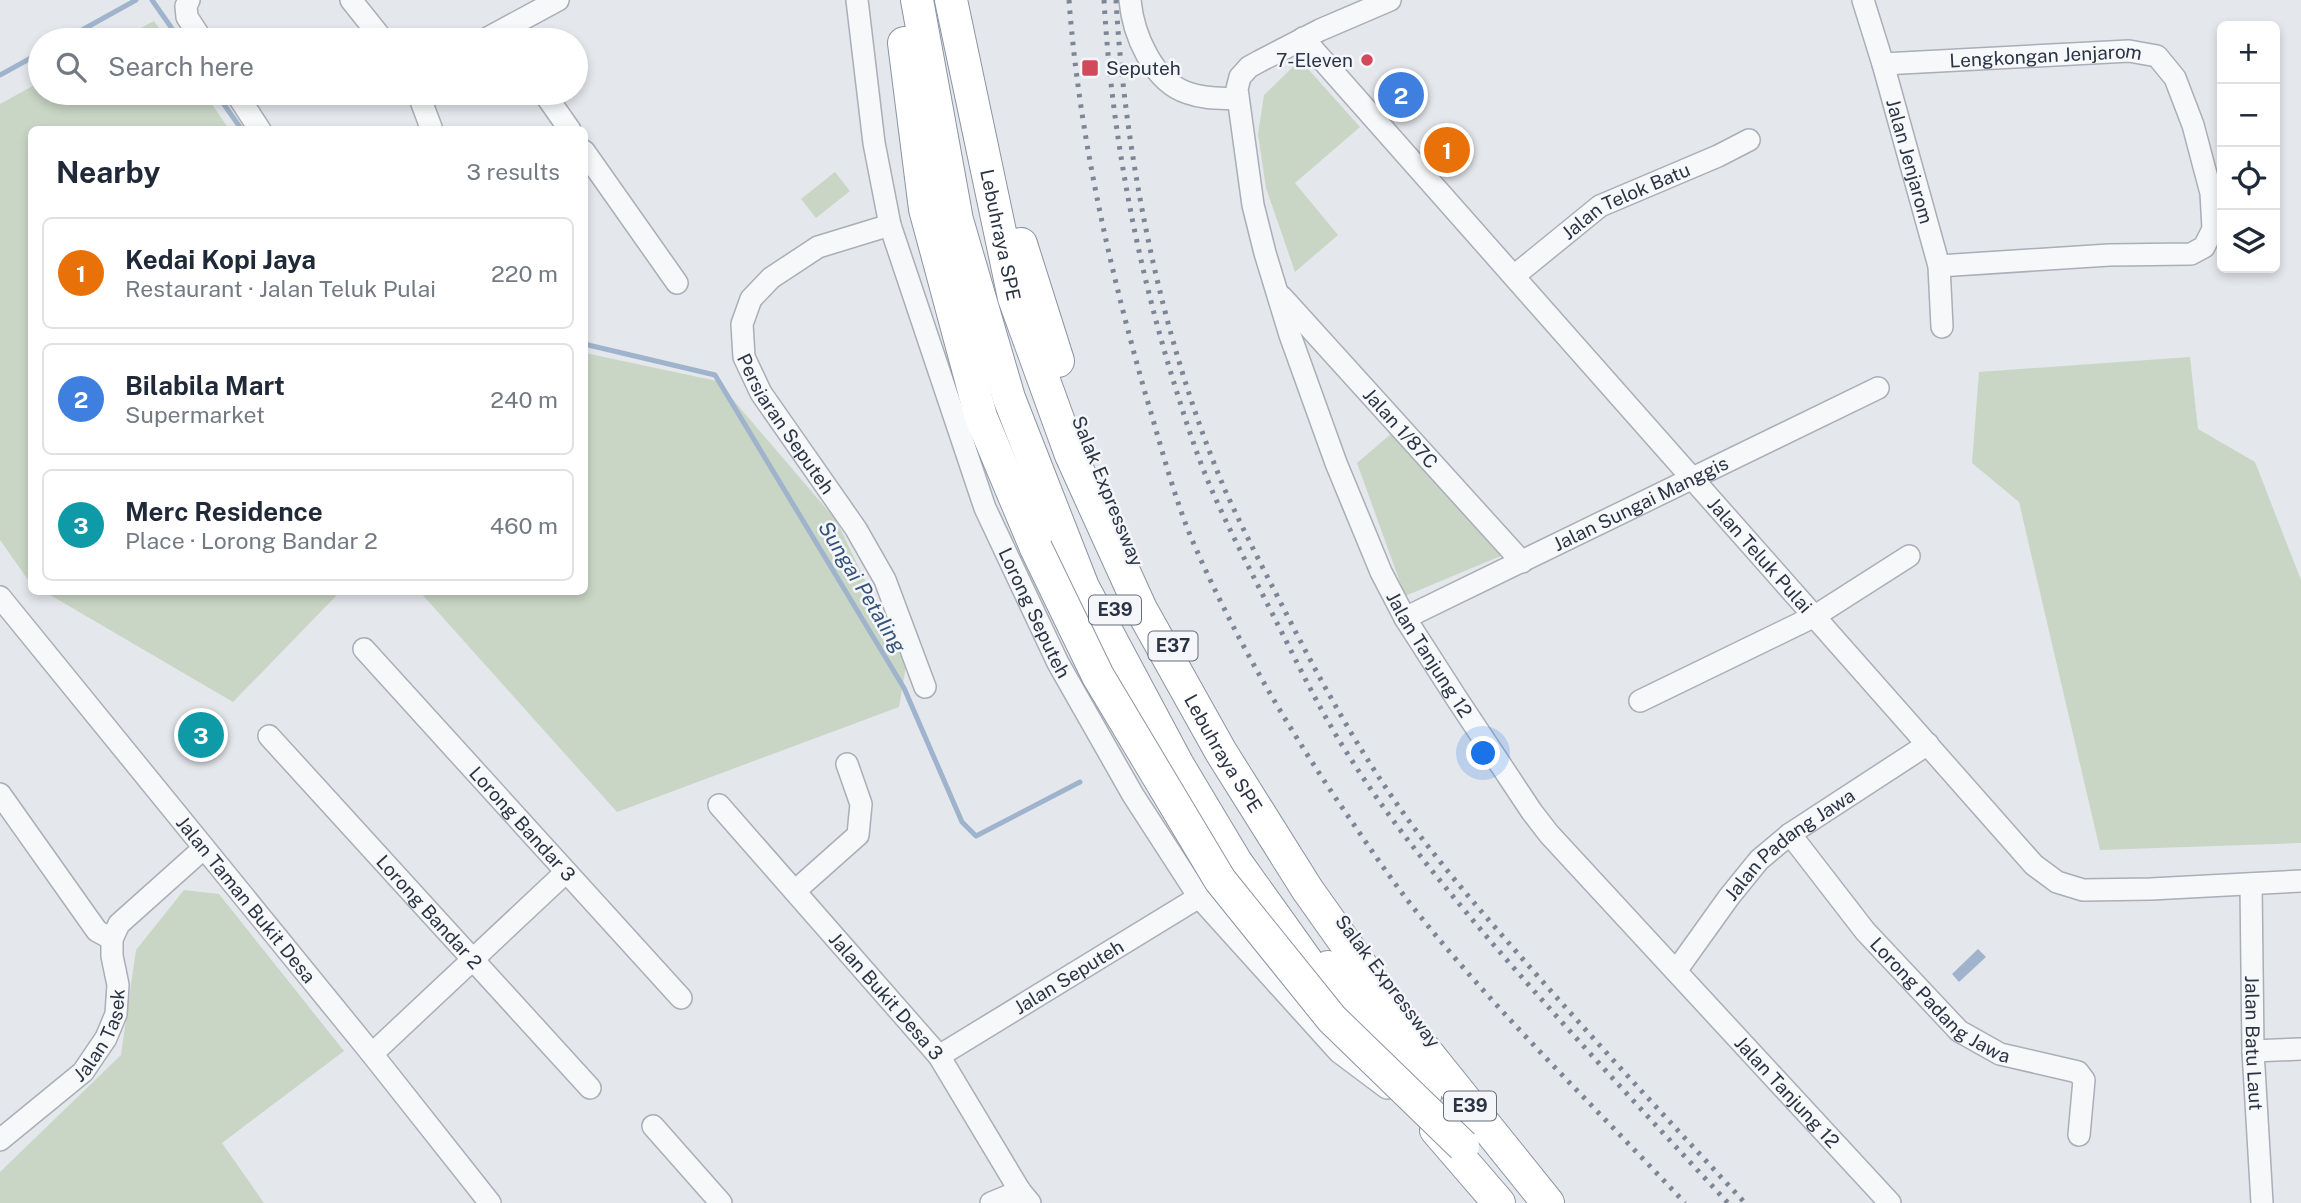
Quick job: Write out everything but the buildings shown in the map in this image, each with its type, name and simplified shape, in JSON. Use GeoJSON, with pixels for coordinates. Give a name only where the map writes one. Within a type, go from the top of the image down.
{"type":"FeatureCollection","features":[{"type":"Feature","properties":{"kind":"highway"},"geometry":{"type":"LineString","coordinates":[[898,0],[925,209],[981,417],[1036,548],[1098,676],[1220,880],[1332,1019],[1463,1146]]}},
{"type":"Feature","properties":{"kind":"highway","name":"E37"},"geometry":{"type":"LineString","coordinates":[[917,0],[957,220],[1009,398],[1083,587],[1178,765],[1236,862],[1307,964],[1422,1114],[1499,1203]]}},
{"type":"Feature","properties":{"kind":"highway","name":"Lebuhraya SPE"},"geometry":{"type":"LineString","coordinates":[[929,0],[955,165],[996,303],[1052,463],[1118,618],[1197,761],[1283,905],[1506,1203]]}},
{"type":"Feature","properties":{"kind":"highway","name":"Lebuhraya SPE"},"geometry":{"type":"LineString","coordinates":[[951,0],[1014,299],[1070,455],[1141,609],[1221,752],[1307,889],[1392,1009],[1548,1203]]}},
{"type":"Feature","properties":{"kind":"highway","name":"Salak Expressway"},"geometry":{"type":"LineString","coordinates":[[966,0],[1012,217],[1084,441],[1174,649],[1266,813],[1402,1003],[1561,1203]]}},
{"type":"Feature","properties":{"kind":"highway"},"geometry":{"type":"LineString","coordinates":[[981,417],[1083,587]]}},
{"type":"Feature","properties":{"kind":"street"},"geometry":{"type":"LineString","coordinates":[[351,0],[373,28]]}},
{"type":"Feature","properties":{"kind":"street"},"geometry":{"type":"LineString","coordinates":[[513,28],[558,0]]}},
{"type":"Feature","properties":{"kind":"street","name":"Lorong Seputeh"},"geometry":{"type":"LineString","coordinates":[[858,0],[874,143],[890,225],[985,508],[1058,663],[1133,795],[1199,897],[1339,1052],[1422,1114]]}},
{"type":"Feature","properties":{"kind":"street"},"geometry":{"type":"LineString","coordinates":[[1126,4],[1142,44],[1167,80],[1185,93],[1201,97],[1237,99],[1240,77],[1250,67],[1303,38],[1390,0]]}},
{"type":"Feature","properties":{"kind":"street","name":"Jalan Jenjarom"},"geometry":{"type":"LineString","coordinates":[[1863,0],[1884,64],[1939,266],[1942,327]]}},
{"type":"Feature","properties":{"kind":"street"},"geometry":{"type":"LineString","coordinates":[[188,3],[187,18],[194,28]]}},
{"type":"Feature","properties":{"kind":"street","name":"Jalan Teluk Pulai"},"geometry":{"type":"LineString","coordinates":[[1303,38],[2034,865],[2057,882],[2083,890],[2301,881]]}},
{"type":"Feature","properties":{"kind":"street","name":"Lengkongan Jenjarom"},"geometry":{"type":"LineString","coordinates":[[1884,64],[2129,51],[2157,56],[2175,78],[2193,125],[2211,193],[2213,229],[2204,247],[2191,254],[2109,255],[1939,266]]}},
{"type":"Feature","properties":{"kind":"street","name":"Jalan Tanjung 12"},"geometry":{"type":"LineString","coordinates":[[1237,99],[1257,226],[1290,335],[1336,463],[1381,572],[1405,618],[1532,812],[1570,858],[1890,1203]]}},
{"type":"Feature","properties":{"kind":"street"},"geometry":{"type":"LineString","coordinates":[[244,105],[257,126]]}},
{"type":"Feature","properties":{"kind":"street"},"geometry":{"type":"LineString","coordinates":[[423,105],[430,126]]}},
{"type":"Feature","properties":{"kind":"street"},"geometry":{"type":"LineString","coordinates":[[552,105],[567,126]]}},
{"type":"Feature","properties":{"kind":"street","name":"Jalan Telok Batu"},"geometry":{"type":"LineString","coordinates":[[1514,276],[1600,206],[1749,140]]}},
{"type":"Feature","properties":{"kind":"street"},"geometry":{"type":"LineString","coordinates":[[588,157],[677,282]]}},
{"type":"Feature","properties":{"kind":"street","name":"Persiaran Seputeh"},"geometry":{"type":"LineString","coordinates":[[890,225],[818,247],[771,278],[751,299],[742,324],[744,357],[761,393],[856,528],[885,580],[925,687]]}},
{"type":"Feature","properties":{"kind":"street","name":"Jalan 1/87C"},"geometry":{"type":"LineString","coordinates":[[1279,293],[1522,562]]}},
{"type":"Feature","properties":{"kind":"street","name":"Jalan Sungai Manggis"},"geometry":{"type":"LineString","coordinates":[[1405,618],[1878,388]]}},
{"type":"Feature","properties":{"kind":"street"},"geometry":{"type":"LineString","coordinates":[[1640,701],[1815,616],[1909,556]]}},
{"type":"Feature","properties":{"kind":"street","name":"Jalan Taman Bukit Desa"},"geometry":{"type":"LineString","coordinates":[[0,597],[490,1203]]}},
{"type":"Feature","properties":{"kind":"street","name":"Lorong Bandar 3"},"geometry":{"type":"LineString","coordinates":[[364,649],[681,998]]}},
{"type":"Feature","properties":{"kind":"street","name":"Lorong Bandar 2"},"geometry":{"type":"LineString","coordinates":[[269,736],[590,1088]]}},
{"type":"Feature","properties":{"kind":"street","name":"Jalan Padang Jawa"},"geometry":{"type":"LineString","coordinates":[[1676,971],[1759,860],[1790,834],[1928,744]]}},
{"type":"Feature","properties":{"kind":"street"},"geometry":{"type":"LineString","coordinates":[[795,891],[858,835],[861,804],[847,764]]}},
{"type":"Feature","properties":{"kind":"street"},"geometry":{"type":"LineString","coordinates":[[0,794],[97,931],[112,939],[119,923],[204,848]]}},
{"type":"Feature","properties":{"kind":"street","name":"Jalan Bukit Desa 3"},"geometry":{"type":"LineString","coordinates":[[719,805],[939,1056],[1025,1197]]}},
{"type":"Feature","properties":{"kind":"street","name":"Lorong Padang Jawa"},"geometry":{"type":"LineString","coordinates":[[1790,834],[1865,931],[1959,1031],[2000,1054],[2082,1075],[2084,1080],[2080,1135]]}},
{"type":"Feature","properties":{"kind":"street"},"geometry":{"type":"LineString","coordinates":[[372,1054],[566,872]]}},
{"type":"Feature","properties":{"kind":"street","name":"Jalan Batu Laut"},"geometry":{"type":"LineString","coordinates":[[2251,884],[2253,1051],[2262,1203]]}},
{"type":"Feature","properties":{"kind":"street","name":"Jalan Seputeh"},"geometry":{"type":"LineString","coordinates":[[939,1056],[1199,897]]}},
{"type":"Feature","properties":{"kind":"street","name":"Jalan Tasek"},"geometry":{"type":"LineString","coordinates":[[0,1140],[83,1072],[106,1038],[116,1014],[118,985],[112,956],[112,939]]}},
{"type":"Feature","properties":{"kind":"street"},"geometry":{"type":"LineString","coordinates":[[2253,1051],[2301,1049]]}},
{"type":"Feature","properties":{"kind":"street"},"geometry":{"type":"LineString","coordinates":[[653,1126],[721,1203]]}},
{"type":"Feature","properties":{"kind":"street"},"geometry":{"type":"LineString","coordinates":[[991,1203],[1025,1197]]}},
{"type":"Feature","properties":{"kind":"green space"},"geometry":{"type":"Polygon","coordinates":[[[154,21],[159,28],[141,28],[154,21]]]}},
{"type":"Feature","properties":{"kind":"green space"},"geometry":{"type":"Polygon","coordinates":[[[1300,60],[1360,127],[1295,183],[1338,235],[1295,272],[1266,188],[1258,134],[1264,95],[1300,60]]]}},
{"type":"Feature","properties":{"kind":"green space"},"geometry":{"type":"Polygon","coordinates":[[[28,89],[28,105],[212,105],[227,126],[28,126],[28,580],[0,540],[0,104],[28,89]]]}},
{"type":"Feature","properties":{"kind":"green space"},"geometry":{"type":"Polygon","coordinates":[[[835,172],[850,191],[816,218],[801,199],[835,172]]]}},
{"type":"Feature","properties":{"kind":"green space"},"geometry":{"type":"Polygon","coordinates":[[[588,354],[717,381],[836,520],[906,666],[899,707],[617,812],[423,595],[588,595],[588,354]]]}},
{"type":"Feature","properties":{"kind":"green space"},"geometry":{"type":"Polygon","coordinates":[[[2190,357],[2198,429],[2255,462],[2301,580],[2301,843],[2100,850],[2019,502],[1972,463],[1979,372],[2190,357]]]}},
{"type":"Feature","properties":{"kind":"green space"},"geometry":{"type":"Polygon","coordinates":[[[1392,433],[1508,553],[1405,596],[1357,463],[1392,433]]]}},
{"type":"Feature","properties":{"kind":"green space"},"geometry":{"type":"Polygon","coordinates":[[[50,595],[335,595],[233,702],[50,595]]]}},
{"type":"Feature","properties":{"kind":"green space"},"geometry":{"type":"Polygon","coordinates":[[[184,890],[219,894],[344,1051],[222,1143],[264,1203],[0,1203],[0,1172],[121,1055],[136,950],[184,890]]]}},
{"type":"Feature","properties":{"kind":"water"},"geometry":{"type":"Polygon","coordinates":[[[1978,949],[1986,957],[1959,982],[1952,974],[1978,949]]]}},
{"type":"Feature","properties":{"kind":"waterway","name":"Sungai Petaling"},"geometry":{"type":"LineString","coordinates":[[86,28],[136,0]]}},
{"type":"Feature","properties":{"kind":"waterway","name":"Sungai Petaling"},"geometry":{"type":"LineString","coordinates":[[152,0],[172,28]]}},
{"type":"Feature","properties":{"kind":"waterway","name":"Sungai Petaling"},"geometry":{"type":"LineString","coordinates":[[0,75],[28,60]]}},
{"type":"Feature","properties":{"kind":"waterway","name":"Sungai Petaling"},"geometry":{"type":"LineString","coordinates":[[224,105],[239,126]]}},
{"type":"Feature","properties":{"kind":"waterway","name":"Sungai Petaling"},"geometry":{"type":"LineString","coordinates":[[588,345],[715,375],[904,688],[962,822],[976,836],[1080,782]]}},
{"type":"Feature","properties":{"kind":"railway"},"geometry":{"type":"LineString","coordinates":[[1069,0],[1088,150],[1120,298],[1180,507],[1225,610],[1298,740],[1406,898],[1480,987],[1685,1203]]}},
{"type":"Feature","properties":{"kind":"railway"},"geometry":{"type":"LineString","coordinates":[[1104,0],[1112,94],[1126,187],[1145,279],[1170,370],[1214,495],[1311,689],[1365,781],[1436,876],[1551,1010],[1728,1203]]}},
{"type":"Feature","properties":{"kind":"railway"},"geometry":{"type":"LineString","coordinates":[[1116,0],[1128,123],[1150,249],[1165,312],[1183,374],[1225,490],[1300,641],[1372,766],[1433,853],[1555,995],[1745,1203]]}},
{"type":"Feature","properties":{"kind":"place","name":"7-Eleven"},"geometry":{"type":"Point","coordinates":[1367,60]}},
{"type":"Feature","properties":{"kind":"place","name":"Seputeh"},"geometry":{"type":"Point","coordinates":[1090,68]}},
{"type":"Feature","properties":{"kind":"place","name":"Bilabila Mart"},"geometry":{"type":"Point","coordinates":[1401,95]}},
{"type":"Feature","properties":{"kind":"place","name":"Kedai Kopi Jaya"},"geometry":{"type":"Point","coordinates":[1447,150]}},
{"type":"Feature","properties":{"kind":"place","name":"Merc Residence"},"geometry":{"type":"Point","coordinates":[201,735]}}]}
